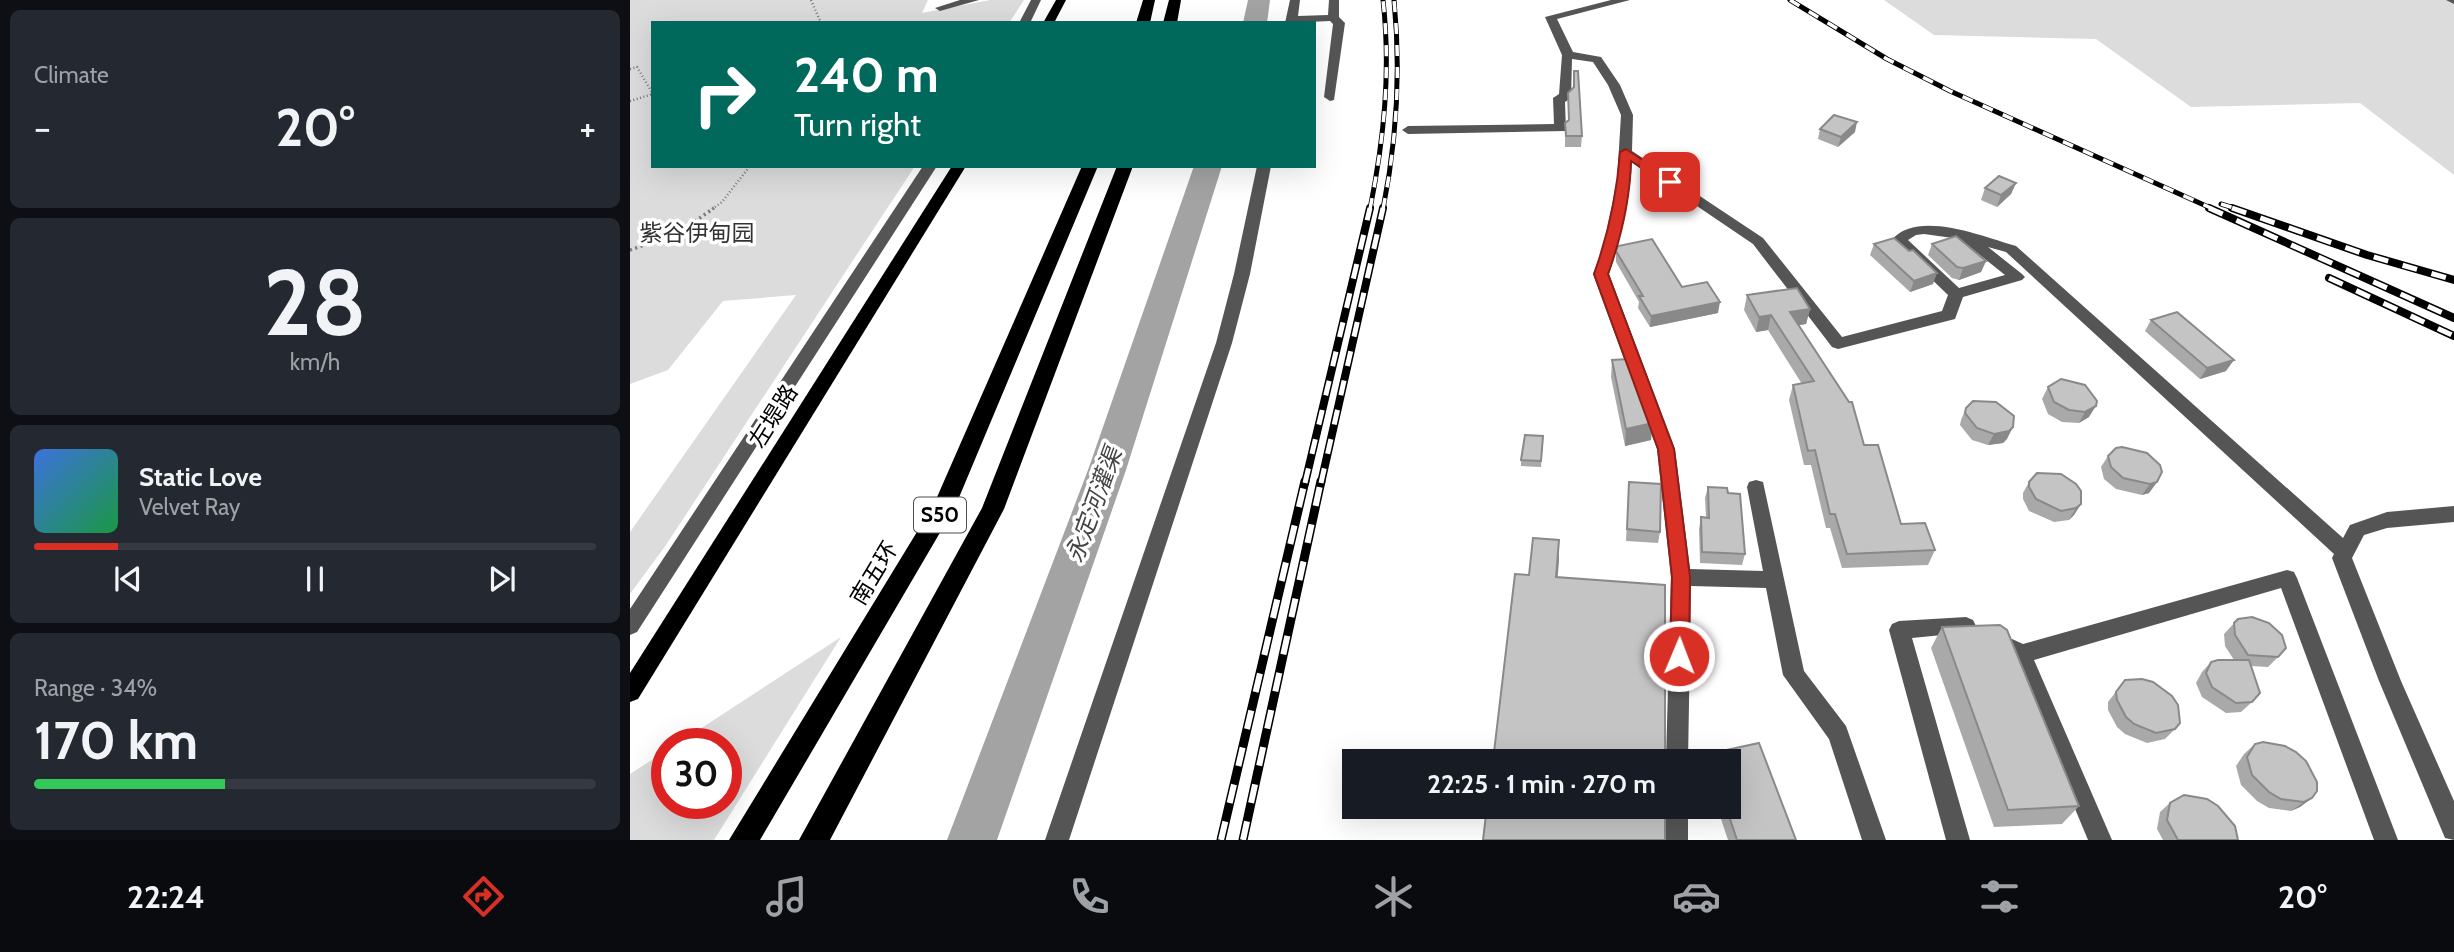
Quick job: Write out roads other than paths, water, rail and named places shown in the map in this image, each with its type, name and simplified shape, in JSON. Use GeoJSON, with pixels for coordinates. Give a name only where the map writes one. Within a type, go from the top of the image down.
{"type":"FeatureCollection","features":[{"type":"Feature","properties":{"kind":"highway"},"geometry":{"type":"LineString","coordinates":[[1144,21],[1149,0]]}},
{"type":"Feature","properties":{"kind":"highway"},"geometry":{"type":"LineString","coordinates":[[1170,21],[1175,0]]}},
{"type":"Feature","properties":{"kind":"highway","name":"南五环"},"geometry":{"type":"LineString","coordinates":[[744,840],[944,507],[1089,168]]}},
{"type":"Feature","properties":{"kind":"highway","name":"S50"},"geometry":{"type":"LineString","coordinates":[[814,840],[993,509],[1124,168]]}},
{"type":"Feature","properties":{"kind":"main road"},"geometry":{"type":"LineString","coordinates":[[1049,21],[1061,0]]}},
{"type":"Feature","properties":{"kind":"main road","name":"左堤路"},"geometry":{"type":"LineString","coordinates":[[630,692],[958,168]]}},
{"type":"Feature","properties":{"kind":"street"},"geometry":{"type":"LineString","coordinates":[[940,8],[974,0]]}},
{"type":"Feature","properties":{"kind":"street"},"geometry":{"type":"LineString","coordinates":[[1025,21],[1036,0]]}},
{"type":"Feature","properties":{"kind":"street"},"geometry":{"type":"LineString","coordinates":[[1295,0],[1291,21],[1333,18],[1339,23],[1330,97]]}},
{"type":"Feature","properties":{"kind":"street"},"geometry":{"type":"LineString","coordinates":[[1333,18],[1334,0]]}},
{"type":"Feature","properties":{"kind":"street"},"geometry":{"type":"LineString","coordinates":[[1408,130],[1561,128],[1559,98],[1565,98],[1568,55],[1551,17],[1625,0]]}},
{"type":"Feature","properties":{"kind":"street"},"geometry":{"type":"LineString","coordinates":[[1568,55],[1597,59],[1614,85],[1627,115],[1624,181],[1610,248],[1601,274],[1666,449],[1681,577],[1677,749]]}},
{"type":"Feature","properties":{"kind":"street"},"geometry":{"type":"LineString","coordinates":[[1626,152],[1758,241],[1838,343],[1949,315],[1956,294]]}},
{"type":"Feature","properties":{"kind":"street"},"geometry":{"type":"LineString","coordinates":[[630,626],[929,168]]}},
{"type":"Feature","properties":{"kind":"street"},"geometry":{"type":"LineString","coordinates":[[1057,840],[1224,343],[1242,274],[1264,168]]}},
{"type":"Feature","properties":{"kind":"street"},"geometry":{"type":"LineString","coordinates":[[1956,294],[1899,240],[1913,232],[1966,237],[2011,249],[2345,552]]}},
{"type":"Feature","properties":{"kind":"street"},"geometry":{"type":"LineString","coordinates":[[1956,294],[2017,277],[1966,237]]}},
{"type":"Feature","properties":{"kind":"street"},"geometry":{"type":"LineString","coordinates":[[1756,486],[1794,676],[1838,734],[1874,840]]}},
{"type":"Feature","properties":{"kind":"street"},"geometry":{"type":"LineString","coordinates":[[2454,514],[2387,520],[2357,530],[2342,558],[2390,681],[2454,829]]}},
{"type":"Feature","properties":{"kind":"street"},"geometry":{"type":"LineString","coordinates":[[1681,577],[1774,580]]}},
{"type":"Feature","properties":{"kind":"street"},"geometry":{"type":"LineString","coordinates":[[2021,654],[2287,578],[2386,840]]}},
{"type":"Feature","properties":{"kind":"street"},"geometry":{"type":"LineString","coordinates":[[1958,840],[1899,630],[1980,626],[2021,654],[2100,840]]}},
{"type":"Feature","properties":{"kind":"street"},"geometry":{"type":"LineString","coordinates":[[1676,819],[1676,840]]}},
{"type":"Feature","properties":{"kind":"waterway","name":"永定河灌渠"},"geometry":{"type":"LineString","coordinates":[[1255,21],[1259,0]]}},
{"type":"Feature","properties":{"kind":"waterway","name":"永定河灌渠"},"geometry":{"type":"LineString","coordinates":[[972,840],[1107,470],[1207,168]]}},
{"type":"Feature","properties":{"kind":"railway"},"geometry":{"type":"LineString","coordinates":[[1370,209],[1385,105],[1383,0]]}},
{"type":"Feature","properties":{"kind":"railway"},"geometry":{"type":"LineString","coordinates":[[1383,209],[1392,157],[1396,105],[1394,0]]}},
{"type":"Feature","properties":{"kind":"railway"},"geometry":{"type":"LineString","coordinates":[[1790,0],[1887,59],[1950,91],[2213,209]]}},
{"type":"Feature","properties":{"kind":"railway"},"geometry":{"type":"LineString","coordinates":[[2221,204],[2237,209]]}},
{"type":"Feature","properties":{"kind":"railway"},"geometry":{"type":"LineString","coordinates":[[1305,483],[1370,208]]}},
{"type":"Feature","properties":{"kind":"railway"},"geometry":{"type":"LineString","coordinates":[[1321,483],[1383,208]]}},
{"type":"Feature","properties":{"kind":"railway"},"geometry":{"type":"LineString","coordinates":[[2209,208],[2454,318]]}},
{"type":"Feature","properties":{"kind":"railway"},"geometry":{"type":"LineString","coordinates":[[2232,208],[2367,255],[2454,280]]}},
{"type":"Feature","properties":{"kind":"railway"},"geometry":{"type":"LineString","coordinates":[[2329,278],[2454,336]]}},
{"type":"Feature","properties":{"kind":"railway"},"geometry":{"type":"LineString","coordinates":[[1221,840],[1305,481]]}},
{"type":"Feature","properties":{"kind":"railway"},"geometry":{"type":"LineString","coordinates":[[1243,840],[1321,481]]}},
{"type":"Feature","properties":{"kind":"park label","name":"紫谷伊甸园"},"geometry":{"type":"Point","coordinates":[697,233]}}]}
